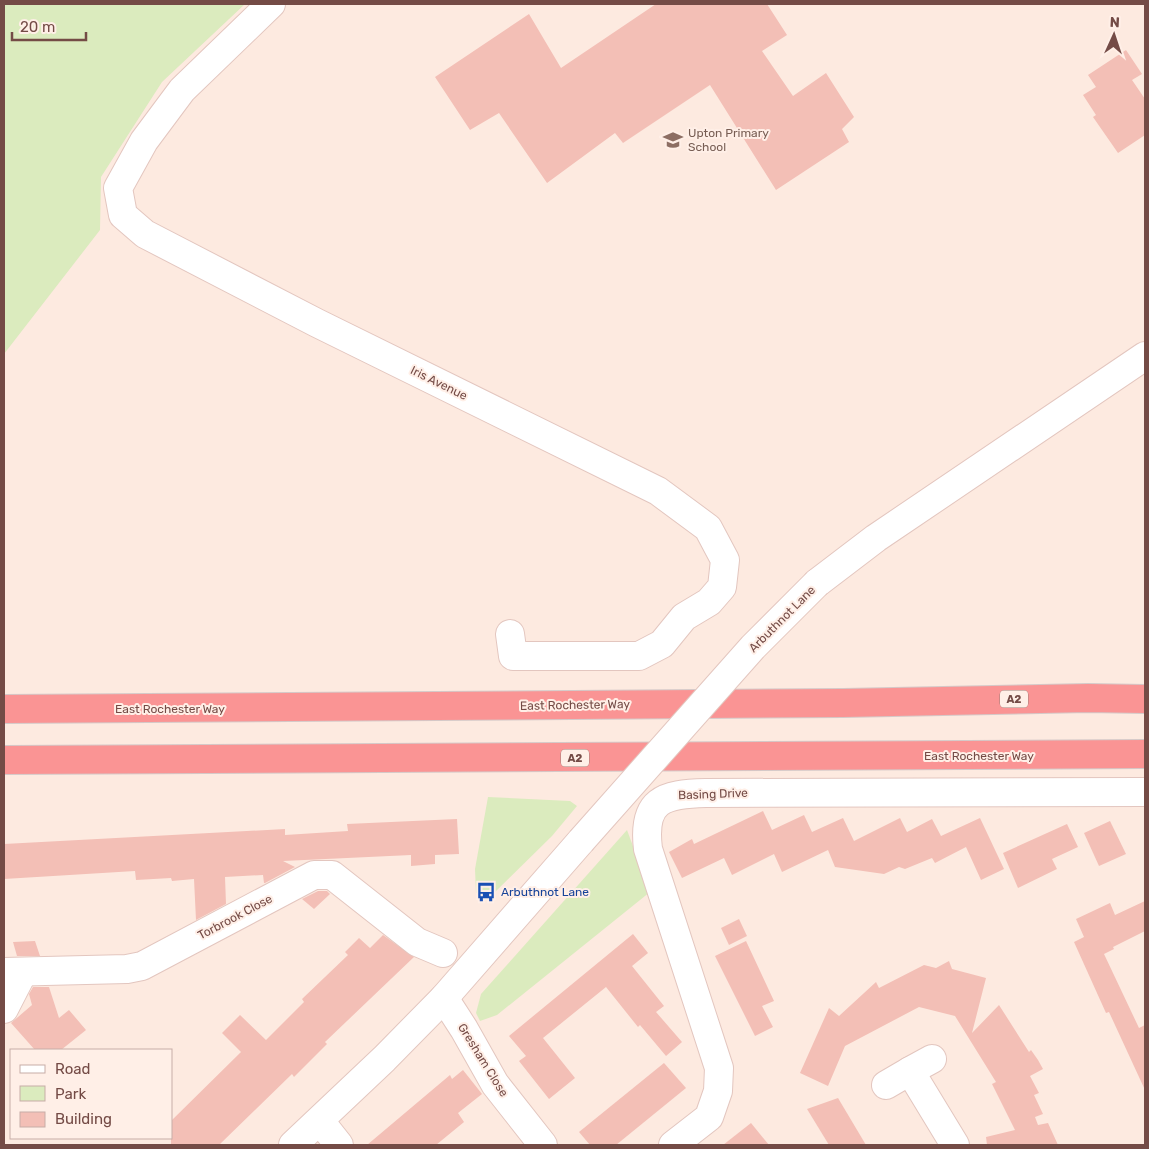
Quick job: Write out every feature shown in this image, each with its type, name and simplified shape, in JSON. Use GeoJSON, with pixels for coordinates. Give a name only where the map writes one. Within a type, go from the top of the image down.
{"type":"FeatureCollection","features":[{"type":"Feature","properties":{"kind":"highway","name":"A2"},"geometry":{"type":"LineString","coordinates":[[1088,698],[1145,683]]}},
{"type":"Feature","properties":{"kind":"highway","name":"East Rochester Way"},"geometry":{"type":"LineString","coordinates":[[4,709],[1145,699]]}},
{"type":"Feature","properties":{"kind":"highway","name":"East Rochester Way"},"geometry":{"type":"LineString","coordinates":[[4,760],[1145,754]]}},
{"type":"Feature","properties":{"kind":"street","name":"Iris Avenue"},"geometry":{"type":"LineString","coordinates":[[271,4],[182,90],[144,141],[118,188],[123,215],[145,234],[317,323],[658,491],[708,528],[725,560],[722,587],[709,602],[684,617],[662,644],[639,656],[513,656],[510,634]]}},
{"type":"Feature","properties":{"kind":"street","name":"Arbuthnot Lane"},"geometry":{"type":"LineString","coordinates":[[293,1145],[320,1121],[444,998],[753,647],[817,583],[876,538],[1145,356]]}},
{"type":"Feature","properties":{"kind":"street","name":"Basing Drive"},"geometry":{"type":"LineString","coordinates":[[673,1145],[709,1117],[718,1091],[719,1068],[648,849],[646,831],[652,811],[662,800],[679,794],[706,793],[1145,792]]}},
{"type":"Feature","properties":{"kind":"street","name":"Torbrook Close"},"geometry":{"type":"LineString","coordinates":[[13,972],[127,969],[142,966],[314,875],[332,875],[417,942],[444,953]]}},
{"type":"Feature","properties":{"kind":"street"},"geometry":{"type":"LineString","coordinates":[[4,1009],[13,972]]}},
{"type":"Feature","properties":{"kind":"street","name":"Gresham Close"},"geometry":{"type":"LineString","coordinates":[[444,998],[495,1084],[543,1145]]}},
{"type":"Feature","properties":{"kind":"street"},"geometry":{"type":"LineString","coordinates":[[886,1085],[921,1065],[955,1145]]}},
{"type":"Feature","properties":{"kind":"street"},"geometry":{"type":"LineString","coordinates":[[320,1121],[339,1145]]}},
{"type":"Feature","properties":{"kind":"green space"},"geometry":{"type":"Polygon","coordinates":[[[4,4],[245,4],[162,82],[101,177],[100,230],[4,354],[4,4]]]}},
{"type":"Feature","properties":{"kind":"green space"},"geometry":{"type":"Polygon","coordinates":[[[488,797],[570,801],[577,806],[552,836],[491,896],[476,893],[475,869],[488,797]]]}},
{"type":"Feature","properties":{"kind":"green space"},"geometry":{"type":"Polygon","coordinates":[[[627,830],[650,892],[497,1015],[480,1021],[476,1013],[481,994],[627,830]]]}},
{"type":"Feature","properties":{"kind":"building"},"geometry":{"type":"Polygon","coordinates":[[[656,4],[767,4],[787,35],[762,51],[793,96],[826,73],[854,117],[842,129],[849,142],[776,190],[710,85],[623,143],[615,133],[547,183],[499,113],[470,130],[435,77],[529,14],[561,68],[656,4]]]}},
{"type":"Feature","properties":{"kind":"building"},"geometry":{"type":"Polygon","coordinates":[[[1126,50],[1142,74],[1132,80],[1145,99],[1145,135],[1118,153],[1093,117],[1096,115],[1083,95],[1096,87],[1088,75],[1126,50]]]}},
{"type":"Feature","properties":{"kind":"building"},"geometry":{"type":"Polygon","coordinates":[[[763,811],[772,830],[804,815],[812,832],[843,818],[854,841],[900,818],[907,832],[932,819],[941,836],[980,818],[1004,869],[981,880],[966,847],[935,863],[932,858],[905,869],[899,867],[884,874],[835,867],[828,850],[782,872],[774,854],[732,875],[724,858],[682,878],[669,852],[692,839],[694,844],[763,811]]]}},
{"type":"Feature","properties":{"kind":"building"},"geometry":{"type":"Polygon","coordinates":[[[457,819],[459,854],[435,855],[435,864],[411,866],[411,855],[283,861],[295,867],[265,883],[263,875],[225,877],[226,904],[196,920],[194,879],[172,881],[171,878],[136,880],[135,871],[4,879],[4,844],[285,829],[285,835],[348,831],[347,824],[457,819]]]}},
{"type":"Feature","properties":{"kind":"building"},"geometry":{"type":"Polygon","coordinates":[[[1110,821],[1126,854],[1099,866],[1084,833],[1110,821]]]}},
{"type":"Feature","properties":{"kind":"building"},"geometry":{"type":"Polygon","coordinates":[[[1067,824],[1078,847],[1052,859],[1057,869],[1018,888],[1003,853],[1067,824]]]}},
{"type":"Feature","properties":{"kind":"building"},"geometry":{"type":"Polygon","coordinates":[[[318,891],[327,891],[330,894],[314,909],[302,899],[318,891]]]}},
{"type":"Feature","properties":{"kind":"building"},"geometry":{"type":"Polygon","coordinates":[[[1145,901],[1145,931],[1113,947],[1114,949],[1104,954],[1139,1028],[1145,1025],[1145,1090],[1109,1012],[1106,1013],[1074,942],[1084,937],[1076,919],[1110,903],[1115,915],[1145,901]]]}},
{"type":"Feature","properties":{"kind":"building"},"geometry":{"type":"Polygon","coordinates":[[[739,919],[747,936],[729,945],[721,928],[739,919]]]}},
{"type":"Feature","properties":{"kind":"building"},"geometry":{"type":"Polygon","coordinates":[[[633,934],[648,953],[632,966],[664,1006],[656,1012],[682,1042],[666,1056],[640,1025],[638,1027],[606,987],[543,1038],[575,1078],[549,1099],[519,1061],[526,1056],[509,1036],[633,934]]]}},
{"type":"Feature","properties":{"kind":"building"},"geometry":{"type":"Polygon","coordinates":[[[383,935],[414,957],[325,1042],[327,1044],[294,1077],[292,1074],[219,1145],[171,1145],[172,1120],[241,1052],[222,1033],[240,1015],[266,1040],[304,1002],[302,999],[348,955],[345,952],[359,938],[370,948],[383,935]]]}},
{"type":"Feature","properties":{"kind":"building"},"geometry":{"type":"Polygon","coordinates":[[[35,941],[40,956],[17,956],[13,942],[35,941]]]}},
{"type":"Feature","properties":{"kind":"building"},"geometry":{"type":"Polygon","coordinates":[[[746,941],[774,1001],[762,1006],[773,1027],[755,1036],[715,956],[746,941]]]}},
{"type":"Feature","properties":{"kind":"building"},"geometry":{"type":"Polygon","coordinates":[[[949,961],[952,969],[986,978],[972,1033],[999,1005],[1029,1052],[1031,1050],[1038,1060],[1043,1069],[1030,1076],[1039,1093],[1034,1095],[1043,1114],[1035,1117],[1038,1125],[1048,1123],[1058,1145],[987,1145],[986,1137],[1015,1130],[992,1084],[996,1082],[955,1016],[919,1007],[845,1046],[828,1086],[800,1073],[829,1008],[839,1016],[876,982],[879,988],[924,965],[936,968],[949,961]]]}},
{"type":"Feature","properties":{"kind":"building"},"geometry":{"type":"Polygon","coordinates":[[[33,987],[49,987],[59,1018],[69,1010],[86,1030],[62,1049],[34,1049],[11,1023],[32,1005],[29,994],[33,987]]]}},
{"type":"Feature","properties":{"kind":"building"},"geometry":{"type":"Polygon","coordinates":[[[664,1063],[686,1088],[616,1145],[590,1145],[579,1132],[664,1063]]]}},
{"type":"Feature","properties":{"kind":"building"},"geometry":{"type":"Polygon","coordinates":[[[463,1070],[482,1094],[458,1113],[464,1122],[436,1145],[367,1145],[450,1075],[452,1079],[463,1070]]]}},
{"type":"Feature","properties":{"kind":"building"},"geometry":{"type":"Polygon","coordinates":[[[838,1098],[866,1145],[829,1145],[807,1109],[838,1098]]]}},
{"type":"Feature","properties":{"kind":"building"},"geometry":{"type":"Polygon","coordinates":[[[751,1123],[769,1145],[723,1145],[751,1123]]]}},
{"type":"Feature","properties":{"kind":"place","name":"Upton Primary School"},"geometry":{"type":"Point","coordinates":[673,140]}},
{"type":"Feature","properties":{"kind":"place","name":"Arbuthnot Lane"},"geometry":{"type":"Point","coordinates":[486,892]}}]}
